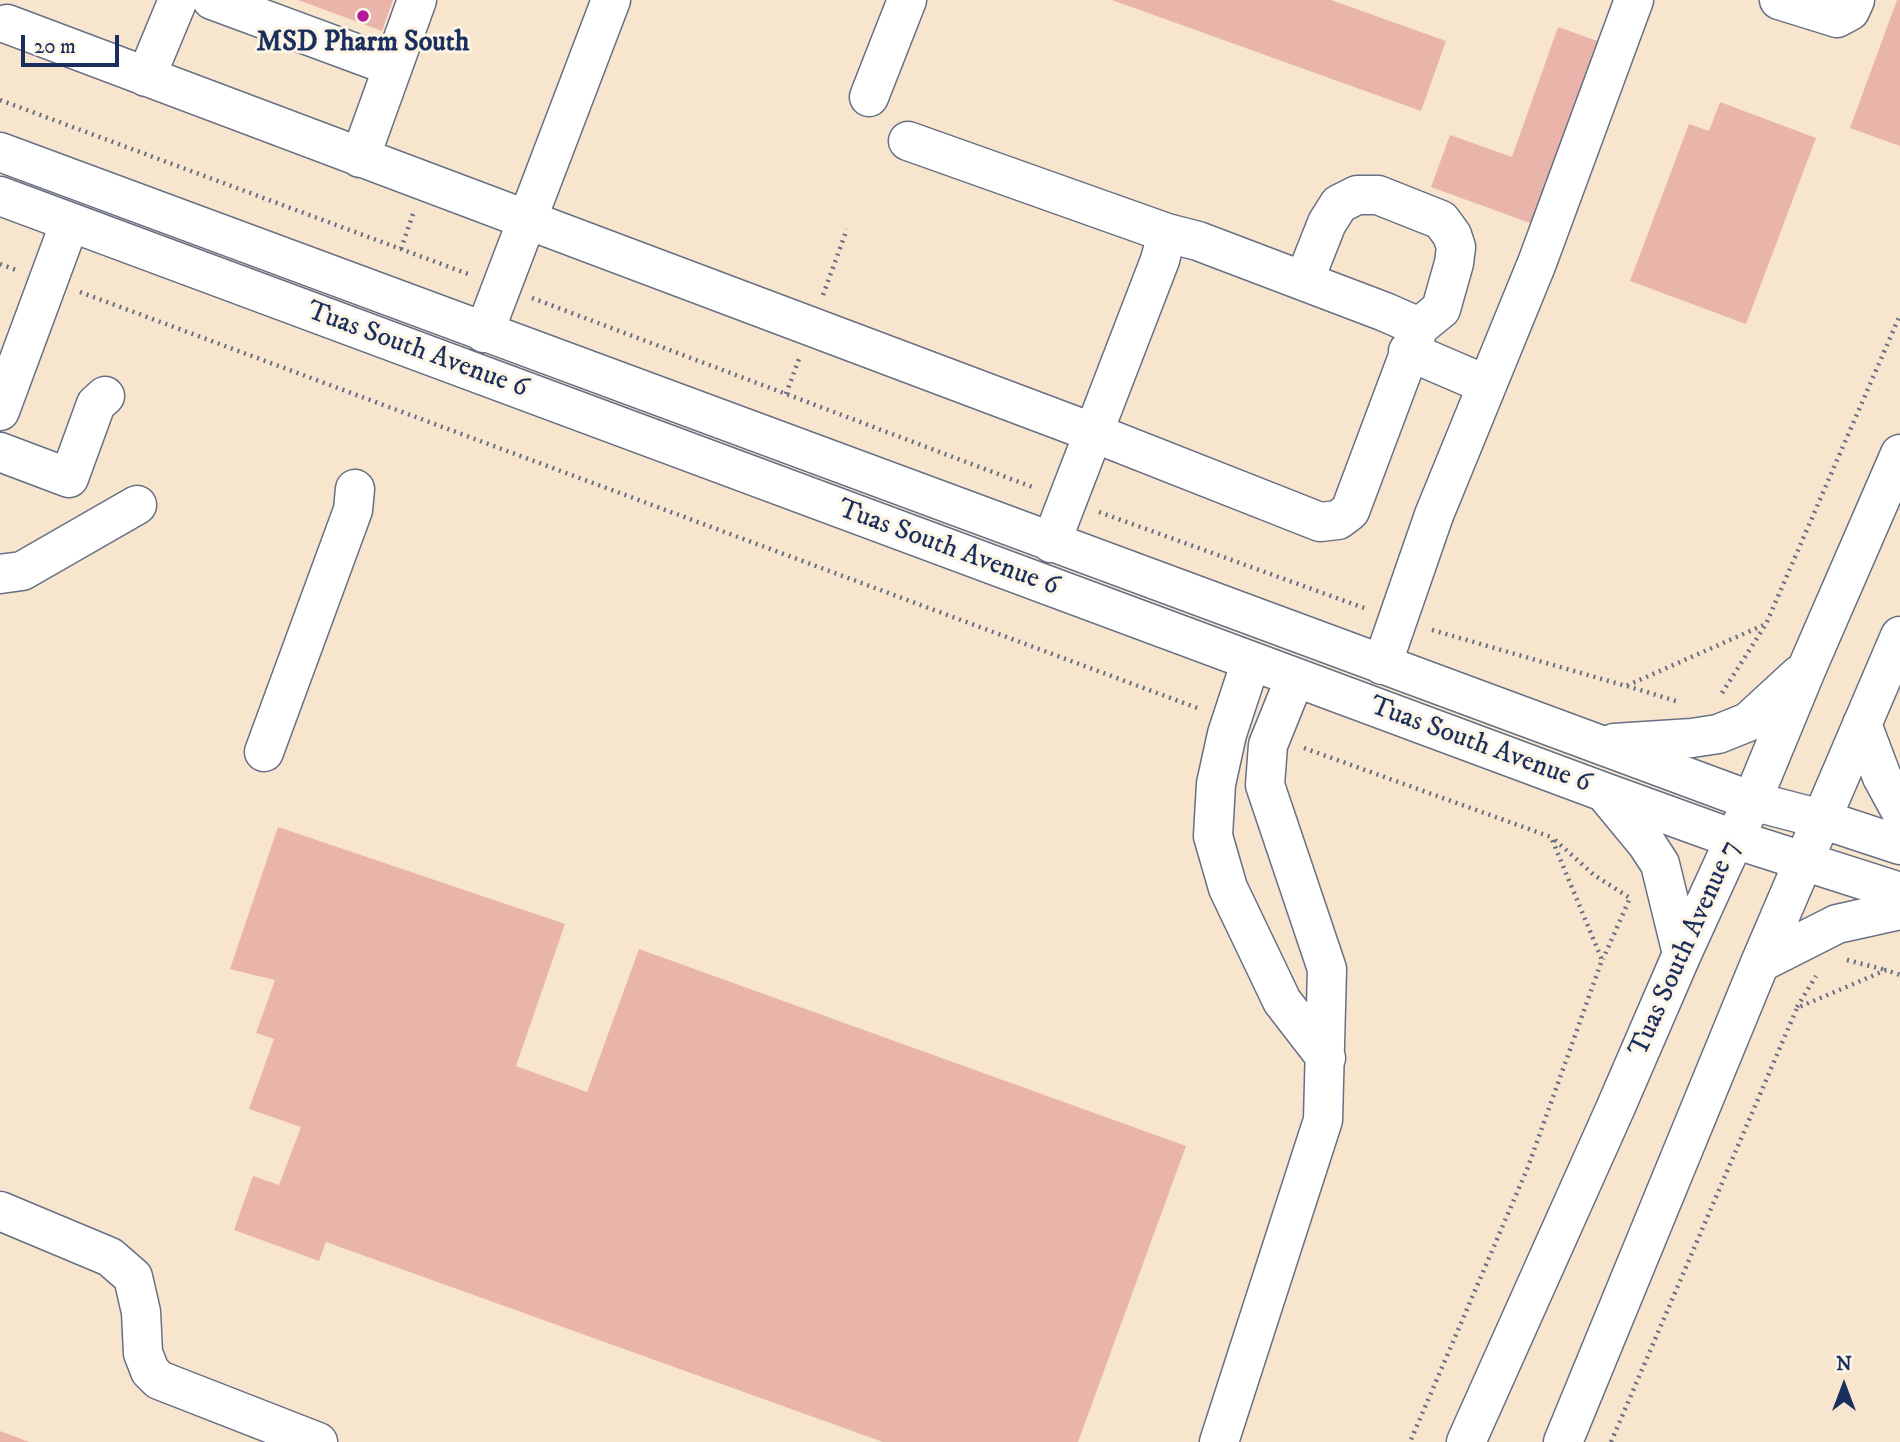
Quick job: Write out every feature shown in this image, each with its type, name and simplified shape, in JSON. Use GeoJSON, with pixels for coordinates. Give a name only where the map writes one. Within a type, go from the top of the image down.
{"type":"FeatureCollection","features":[{"type":"Feature","properties":{"kind":"street"},"geometry":{"type":"LineString","coordinates":[[146,77],[178,0]]}},
{"type":"Feature","properties":{"kind":"street"},"geometry":{"type":"LineString","coordinates":[[212,0],[393,67]]}},
{"type":"Feature","properties":{"kind":"street"},"geometry":{"type":"LineString","coordinates":[[360,158],[416,0]]}},
{"type":"Feature","properties":{"kind":"street"},"geometry":{"type":"LineString","coordinates":[[484,333],[611,0]]}},
{"type":"Feature","properties":{"kind":"street"},"geometry":{"type":"LineString","coordinates":[[869,97],[907,0]]}},
{"type":"Feature","properties":{"kind":"street"},"geometry":{"type":"LineString","coordinates":[[1382,665],[1434,515],[1537,263],[1634,0]]}},
{"type":"Feature","properties":{"kind":"street"},"geometry":{"type":"LineString","coordinates":[[1779,0],[1837,18],[1850,11],[1855,0]]}},
{"type":"Feature","properties":{"kind":"street"},"geometry":{"type":"LineString","coordinates":[[6,24],[1094,433],[1320,522],[1338,520],[1350,511],[1414,339],[1441,309],[1454,263],[1455,247],[1452,235],[1441,220],[1378,195],[1357,195],[1339,205],[1327,223],[1304,281]]}},
{"type":"Feature","properties":{"kind":"street"},"geometry":{"type":"LineString","coordinates":[[908,141],[1167,233],[1198,241],[1304,281],[1414,339],[1487,385]]}},
{"type":"Feature","properties":{"kind":"street","name":"Tuas South Avenue 6"},"geometry":{"type":"LineString","coordinates":[[0,152],[1752,802],[1821,819],[1900,845]]}},
{"type":"Feature","properties":{"kind":"street","name":"Tuas South Avenue 6"},"geometry":{"type":"LineString","coordinates":[[0,196],[1605,792],[1734,839],[1900,892]]}},
{"type":"Feature","properties":{"kind":"street"},"geometry":{"type":"LineString","coordinates":[[0,411],[70,222]]}},
{"type":"Feature","properties":{"kind":"street"},"geometry":{"type":"LineString","coordinates":[[1051,542],[1160,260],[1167,233]]}},
{"type":"Feature","properties":{"kind":"street"},"geometry":{"type":"LineString","coordinates":[[0,452],[69,478],[96,404],[105,396]]}},
{"type":"Feature","properties":{"kind":"street","name":"Tuas South Avenue 7"},"geometry":{"type":"LineString","coordinates":[[1466,1442],[1752,802],[1900,454]]}},
{"type":"Feature","properties":{"kind":"street"},"geometry":{"type":"LineString","coordinates":[[264,752],[352,510],[355,489]]}},
{"type":"Feature","properties":{"kind":"street"},"geometry":{"type":"LineString","coordinates":[[0,574],[22,570],[137,505]]}},
{"type":"Feature","properties":{"kind":"street"},"geometry":{"type":"LineString","coordinates":[[1563,1442],[1803,860],[1900,636]]}},
{"type":"Feature","properties":{"kind":"street"},"geometry":{"type":"LineString","coordinates":[[1251,662],[1216,784],[1213,836],[1228,888],[1282,1001],[1326,1058]]}},
{"type":"Feature","properties":{"kind":"street"},"geometry":{"type":"LineString","coordinates":[[1601,744],[1718,734],[1748,722],[1807,668]]}},
{"type":"Feature","properties":{"kind":"street"},"geometry":{"type":"LineString","coordinates":[[1219,1442],[1323,1119],[1327,969],[1265,785],[1268,745],[1295,678]]}},
{"type":"Feature","properties":{"kind":"street"},"geometry":{"type":"LineString","coordinates":[[1862,724],[1882,777],[1900,810]]}},
{"type":"Feature","properties":{"kind":"street"},"geometry":{"type":"LineString","coordinates":[[1216,784],[1265,785]]}},
{"type":"Feature","properties":{"kind":"street"},"geometry":{"type":"LineString","coordinates":[[1605,792],[1660,864],[1682,954]]}},
{"type":"Feature","properties":{"kind":"street"},"geometry":{"type":"LineString","coordinates":[[1760,963],[1838,924],[1900,909]]}},
{"type":"Feature","properties":{"kind":"street"},"geometry":{"type":"LineString","coordinates":[[0,1211],[110,1257],[133,1277],[141,1312],[143,1353],[150,1371],[159,1380],[318,1442]]}},
{"type":"Feature","properties":{"kind":"path"},"geometry":{"type":"LineString","coordinates":[[0,100],[1068,500],[1398,620],[1687,704]]}},
{"type":"Feature","properties":{"kind":"path"},"geometry":{"type":"LineString","coordinates":[[401,249],[416,205]]}},
{"type":"Feature","properties":{"kind":"path"},"geometry":{"type":"LineString","coordinates":[[0,264],[699,520],[1232,721]]}},
{"type":"Feature","properties":{"kind":"path"},"geometry":{"type":"LineString","coordinates":[[1718,700],[1766,624],[1900,315]]}},
{"type":"Feature","properties":{"kind":"path"},"geometry":{"type":"LineString","coordinates":[[1626,686],[1766,624]]}},
{"type":"Feature","properties":{"kind":"path"},"geometry":{"type":"LineString","coordinates":[[1272,736],[1551,838],[1594,875],[1630,898],[1602,960],[1528,1167],[1410,1442]]}},
{"type":"Feature","properties":{"kind":"path"},"geometry":{"type":"LineString","coordinates":[[1551,838],[1602,960]]}},
{"type":"Feature","properties":{"kind":"path"},"geometry":{"type":"LineString","coordinates":[[1839,958],[1900,975]]}},
{"type":"Feature","properties":{"kind":"path"},"geometry":{"type":"LineString","coordinates":[[1611,1442],[1797,1008],[1822,965]]}},
{"type":"Feature","properties":{"kind":"path"},"geometry":{"type":"LineString","coordinates":[[1797,1008],[1886,970]]}},
{"type":"Feature","properties":{"kind":"building","name":"MSD Pharm South"},"geometry":{"type":"Polygon","coordinates":[[[298,0],[393,0],[382,31],[298,0]]]}},
{"type":"Feature","properties":{"kind":"building"},"geometry":{"type":"Polygon","coordinates":[[[1112,0],[1331,0],[1446,41],[1421,111],[1112,0]]]}},
{"type":"Feature","properties":{"kind":"building"},"geometry":{"type":"Polygon","coordinates":[[[1897,0],[1900,0],[1900,146],[1850,128],[1897,0]]]}},
{"type":"Feature","properties":{"kind":"building"},"geometry":{"type":"Polygon","coordinates":[[[1558,27],[1606,44],[1541,227],[1431,187],[1450,135],[1512,157],[1558,27]]]}},
{"type":"Feature","properties":{"kind":"building"},"geometry":{"type":"Polygon","coordinates":[[[1720,102],[1816,138],[1746,324],[1630,281],[1689,124],[1709,131],[1720,102]]]}},
{"type":"Feature","properties":{"kind":"building"},"geometry":{"type":"Polygon","coordinates":[[[278,827],[565,924],[516,1066],[587,1092],[639,949],[1186,1146],[1078,1442],[883,1442],[326,1242],[319,1261],[234,1230],[253,1176],[279,1185],[301,1127],[249,1109],[274,1039],[256,1033],[275,980],[230,969],[278,827]]]}},
{"type":"Feature","properties":{"kind":"building"},"geometry":{"type":"Polygon","coordinates":[[[0,1431],[29,1442],[0,1442],[0,1431]]]}},
{"type":"Feature","properties":{"kind":"place","name":"MSD Pharm South"},"geometry":{"type":"Point","coordinates":[363,16]}}]}
